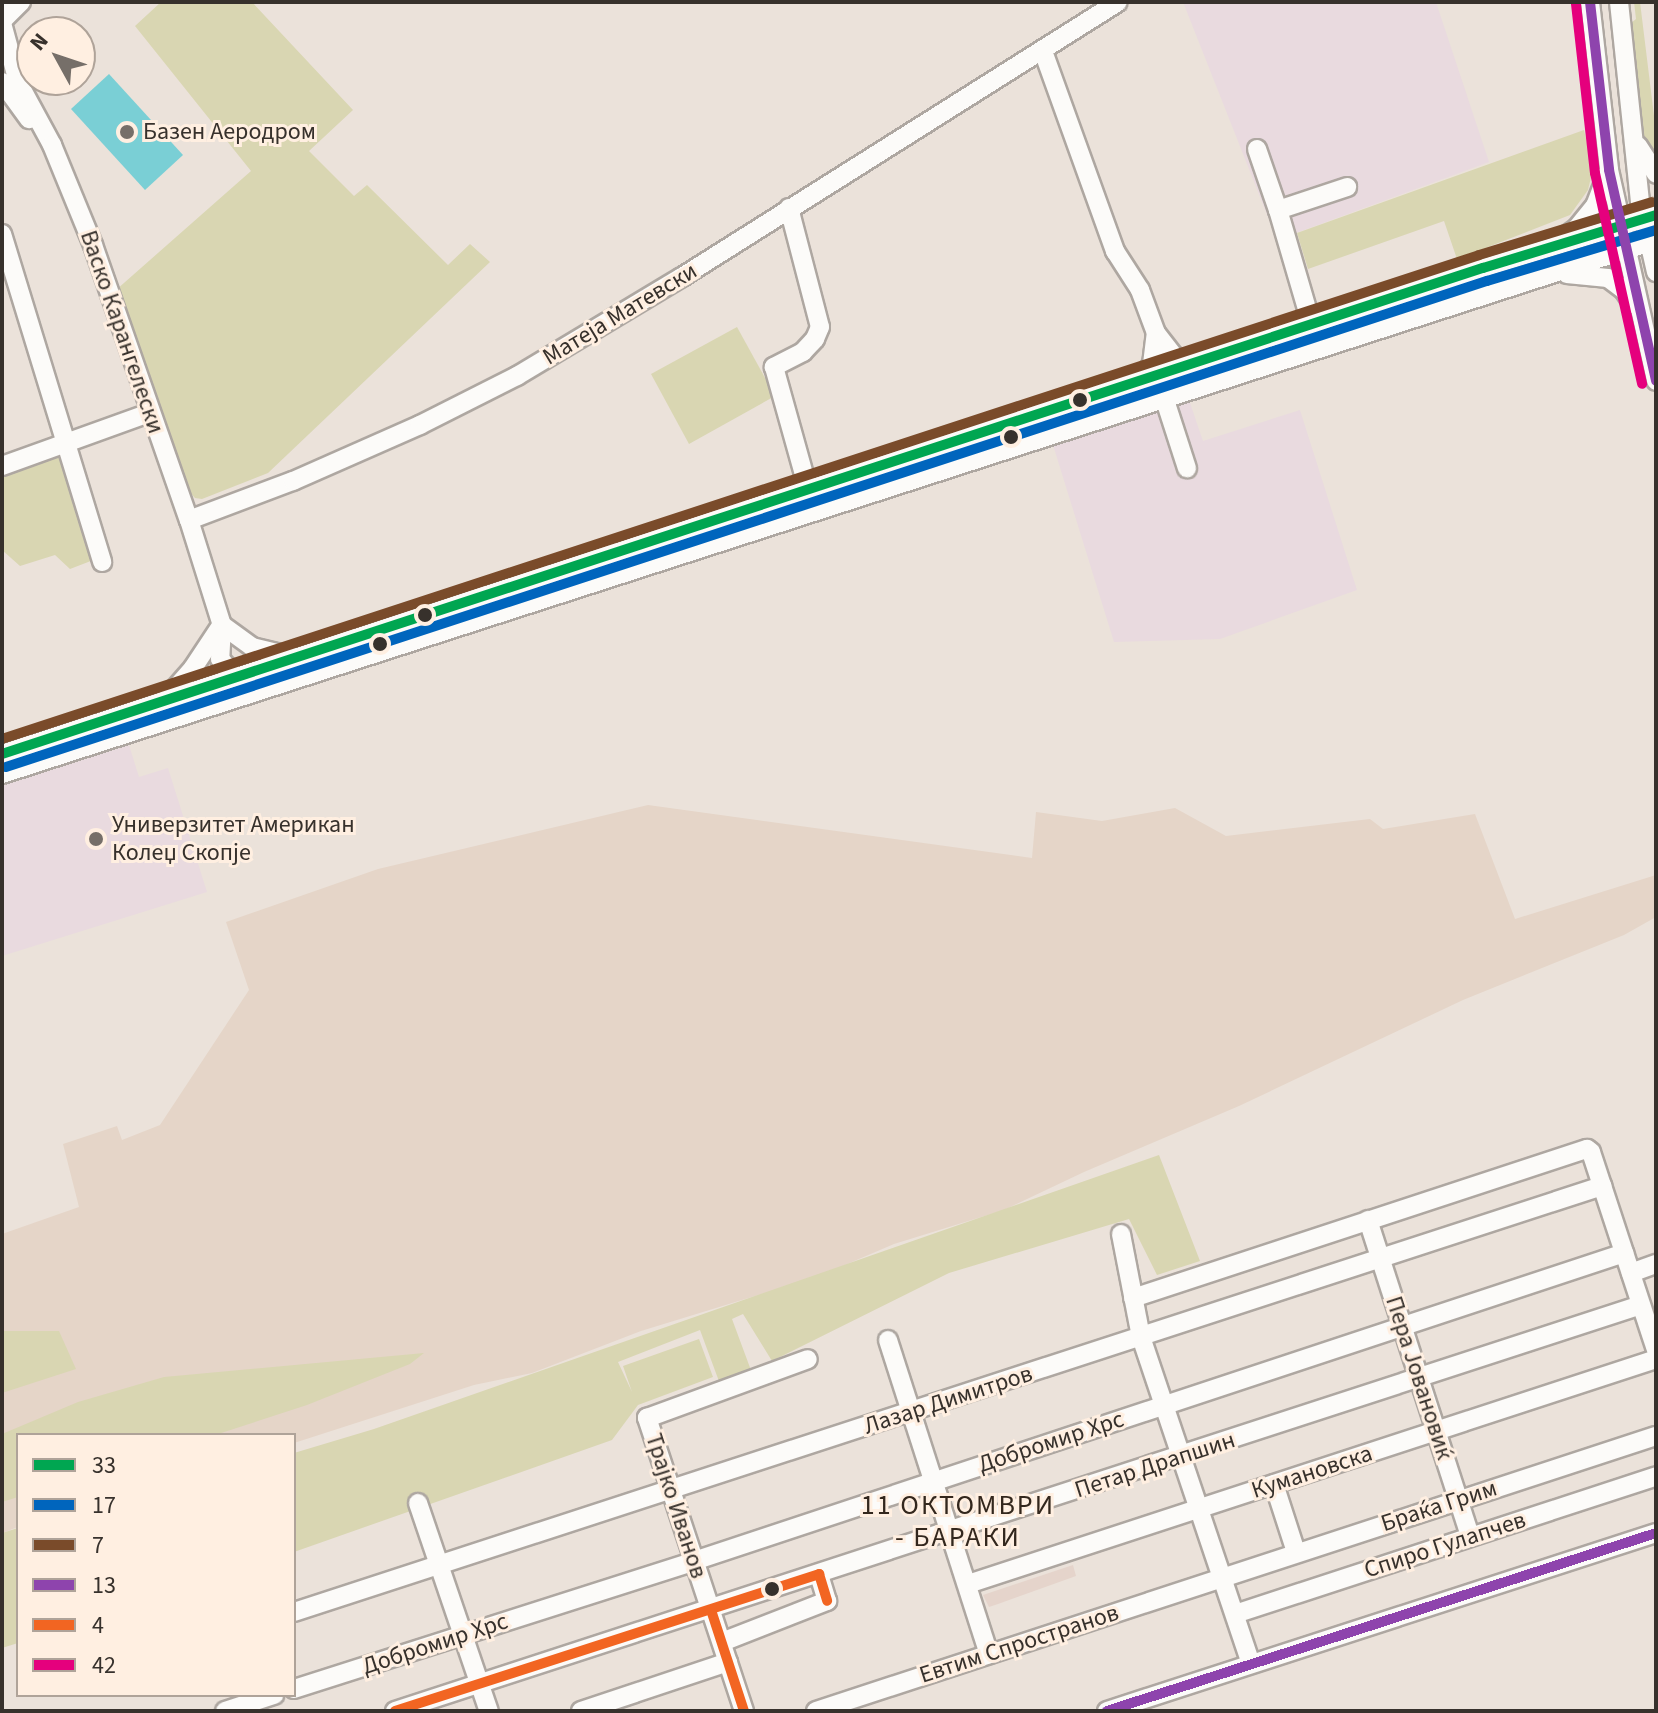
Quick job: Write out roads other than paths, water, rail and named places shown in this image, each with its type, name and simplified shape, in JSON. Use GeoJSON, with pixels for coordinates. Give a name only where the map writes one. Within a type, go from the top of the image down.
{"type":"FeatureCollection","features":[{"type":"Feature","properties":{"kind":"street"},"geometry":{"type":"LineString","coordinates":[[2,22],[21,2]]}},
{"type":"Feature","properties":{"kind":"street","name":"Матеја Матевски"},"geometry":{"type":"LineString","coordinates":[[189,520],[293,481],[471,401],[682,277],[1118,2]]}},
{"type":"Feature","properties":{"kind":"street"},"geometry":{"type":"LineString","coordinates":[[1590,2],[1609,170],[1624,249],[1656,381]]}},
{"type":"Feature","properties":{"kind":"street"},"geometry":{"type":"LineString","coordinates":[[1619,2],[1631,131],[1650,217],[1656,272]]}},
{"type":"Feature","properties":{"kind":"street","name":"Васко Карангелески"},"geometry":{"type":"LineString","coordinates":[[2,22],[18,82],[52,145],[93,245],[149,413],[189,520]]}},
{"type":"Feature","properties":{"kind":"street"},"geometry":{"type":"LineString","coordinates":[[1043,51],[1110,241],[1140,290],[1156,333],[1175,357],[1197,363]]}},
{"type":"Feature","properties":{"kind":"street","name":"Васко Карангелески"},"geometry":{"type":"LineString","coordinates":[[5,90],[52,145]]}},
{"type":"Feature","properties":{"kind":"street"},"geometry":{"type":"LineString","coordinates":[[1631,131],[1643,158],[1656,174]]}},
{"type":"Feature","properties":{"kind":"street"},"geometry":{"type":"LineString","coordinates":[[1257,149],[1312,326]]}},
{"type":"Feature","properties":{"kind":"street"},"geometry":{"type":"LineString","coordinates":[[1536,252],[1577,228],[1595,206],[1609,170]]}},
{"type":"Feature","properties":{"kind":"street"},"geometry":{"type":"LineString","coordinates":[[1278,210],[1347,187]]}},
{"type":"Feature","properties":{"kind":"street"},"geometry":{"type":"LineString","coordinates":[[789,208],[820,327],[815,339],[803,352],[774,367],[808,489]]}},
{"type":"Feature","properties":{"kind":"street"},"geometry":{"type":"LineString","coordinates":[[2,754],[1141,380],[1650,217]]}},
{"type":"Feature","properties":{"kind":"street"},"geometry":{"type":"LineString","coordinates":[[2,234],[102,562]]}},
{"type":"Feature","properties":{"kind":"street"},"geometry":{"type":"LineString","coordinates":[[2,774],[1652,241]]}},
{"type":"Feature","properties":{"kind":"street"},"geometry":{"type":"LineString","coordinates":[[1540,276],[1585,273],[1608,278],[1624,290],[1640,318]]}},
{"type":"Feature","properties":{"kind":"street"},"geometry":{"type":"LineString","coordinates":[[1141,380],[1152,364],[1156,333]]}},
{"type":"Feature","properties":{"kind":"street"},"geometry":{"type":"LineString","coordinates":[[1164,397],[1187,468]]}},
{"type":"Feature","properties":{"kind":"street"},"geometry":{"type":"LineString","coordinates":[[2,466],[149,413]]}},
{"type":"Feature","properties":{"kind":"street"},"geometry":{"type":"LineString","coordinates":[[189,520],[222,625],[220,659],[237,678],[242,698]]}},
{"type":"Feature","properties":{"kind":"street"},"geometry":{"type":"LineString","coordinates":[[222,625],[252,647],[295,657]]}},
{"type":"Feature","properties":{"kind":"street"},"geometry":{"type":"LineString","coordinates":[[165,699],[193,668],[222,625]]}},
{"type":"Feature","properties":{"kind":"street"},"geometry":{"type":"LineString","coordinates":[[1133,1298],[1587,1149],[1591,1152],[1656,1350]]}},
{"type":"Feature","properties":{"kind":"street","name":"Лазар Димитров"},"geometry":{"type":"LineString","coordinates":[[296,1611],[1602,1186]]}},
{"type":"Feature","properties":{"kind":"street","name":"Пера Јовановиќ"},"geometry":{"type":"LineString","coordinates":[[1368,1220],[1470,1536]]}},
{"type":"Feature","properties":{"kind":"street"},"geometry":{"type":"LineString","coordinates":[[1121,1234],[1141,1337],[1251,1663]]}},
{"type":"Feature","properties":{"kind":"street","name":"Добромир Хрс"},"geometry":{"type":"LineString","coordinates":[[296,1688],[694,1561],[1624,1253]]}},
{"type":"Feature","properties":{"kind":"street"},"geometry":{"type":"LineString","coordinates":[[1631,1273],[1656,1264]]}},
{"type":"Feature","properties":{"kind":"street","name":"Петар Драпшин"},"geometry":{"type":"LineString","coordinates":[[395,1711],[1641,1305]]}},
{"type":"Feature","properties":{"kind":"street"},"geometry":{"type":"LineString","coordinates":[[888,1340],[989,1654]]}},
{"type":"Feature","properties":{"kind":"street","name":"Трајко Иванов"},"geometry":{"type":"LineString","coordinates":[[744,1711],[647,1418],[808,1359]]}},
{"type":"Feature","properties":{"kind":"street","name":"Кумановска"},"geometry":{"type":"LineString","coordinates":[[968,1584],[1656,1359]]}},
{"type":"Feature","properties":{"kind":"street","name":"Браќа Грим"},"geometry":{"type":"LineString","coordinates":[[1222,1576],[1656,1436]]}},
{"type":"Feature","properties":{"kind":"street","name":"Спиро Гулапчев"},"geometry":{"type":"LineString","coordinates":[[1235,1614],[1656,1476]]}},
{"type":"Feature","properties":{"kind":"street"},"geometry":{"type":"LineString","coordinates":[[1274,1484],[1296,1552]]}},
{"type":"Feature","properties":{"kind":"street"},"geometry":{"type":"LineString","coordinates":[[418,1503],[489,1711]]}},
{"type":"Feature","properties":{"kind":"street"},"geometry":{"type":"LineString","coordinates":[[1107,1711],[1162,1702],[1251,1663],[1656,1533]]}},
{"type":"Feature","properties":{"kind":"street"},"geometry":{"type":"LineString","coordinates":[[722,1642],[827,1601],[819,1574]]}},
{"type":"Feature","properties":{"kind":"street","name":"Евтим Спространов"},"geometry":{"type":"LineString","coordinates":[[816,1711],[1222,1576]]}},
{"type":"Feature","properties":{"kind":"street"},"geometry":{"type":"LineString","coordinates":[[581,1711],[728,1662]]}},
{"type":"Feature","properties":{"kind":"street"},"geometry":{"type":"LineString","coordinates":[[225,1711],[268,1697]]}},
{"type":"Feature","properties":{"kind":"water","name":"Базен Аеродром"},"geometry":{"type":"Polygon","coordinates":[[[109,74],[183,155],[145,190],[71,109],[85,96],[96,96],[96,86],[109,74]]]}},
{"type":"Feature","properties":{"kind":"place","name":"Базен Аеродром"},"geometry":{"type":"Point","coordinates":[127,132]}},
{"type":"Feature","properties":{"kind":"place","name":"Универзитет Американ Колеџ Скопје"},"geometry":{"type":"Point","coordinates":[96,839]}},
{"type":"Feature","properties":{"kind":"district","name":"11 ОКТОМВРИ - БАРАКИ"},"geometry":{"type":"Point","coordinates":[958,1521]}}]}
